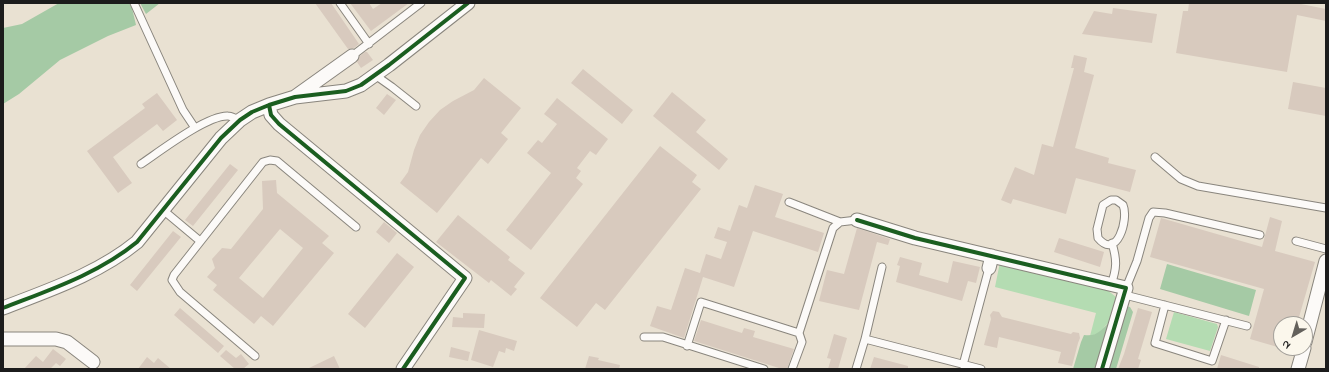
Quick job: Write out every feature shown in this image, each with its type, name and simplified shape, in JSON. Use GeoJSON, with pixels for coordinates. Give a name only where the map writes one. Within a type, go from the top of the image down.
{"type":"FeatureCollection","features":[{"type":"Feature","properties":{"kind":"street"},"geometry":{"type":"LineString","coordinates":[[3,308],[60,286],[124,253],[137,242],[221,138],[240,120],[252,112],[269,104],[295,97],[346,92],[360,85],[468,3]]}},
{"type":"Feature","properties":{"kind":"street"},"geometry":{"type":"LineString","coordinates":[[295,97],[352,56]]}},
{"type":"Feature","properties":{"kind":"street"},"geometry":{"type":"LineString","coordinates":[[269,104],[271,115],[279,124],[465,278],[403,369]]}},
{"type":"Feature","properties":{"kind":"street"},"geometry":{"type":"LineString","coordinates":[[858,220],[991,262],[1111,285],[1126,292],[1102,369]]}},
{"type":"Feature","properties":{"kind":"street"},"geometry":{"type":"LineString","coordinates":[[1312,316],[1326,262]]}},
{"type":"Feature","properties":{"kind":"street"},"geometry":{"type":"LineString","coordinates":[[3,339],[56,339],[67,342],[93,362]]}},
{"type":"Feature","properties":{"kind":"street"},"geometry":{"type":"LineString","coordinates":[[1298,369],[1302,356]]}},
{"type":"Feature","properties":{"kind":"lane"},"geometry":{"type":"LineString","coordinates":[[134,3],[183,110],[196,128]]}},
{"type":"Feature","properties":{"kind":"lane"},"geometry":{"type":"LineString","coordinates":[[340,3],[369,44]]}},
{"type":"Feature","properties":{"kind":"lane"},"geometry":{"type":"LineString","coordinates":[[352,56],[421,3]]}},
{"type":"Feature","properties":{"kind":"lane"},"geometry":{"type":"LineString","coordinates":[[375,75],[416,106]]}},
{"type":"Feature","properties":{"kind":"lane"},"geometry":{"type":"LineString","coordinates":[[141,164],[196,128],[220,117],[228,116],[240,120]]}},
{"type":"Feature","properties":{"kind":"lane"},"geometry":{"type":"LineString","coordinates":[[1155,157],[1181,179],[1198,186],[1326,208]]}},
{"type":"Feature","properties":{"kind":"lane"},"geometry":{"type":"LineString","coordinates":[[255,356],[180,292],[172,280],[174,275],[200,241],[263,162],[270,160],[278,161],[356,227]]}},
{"type":"Feature","properties":{"kind":"lane"},"geometry":{"type":"LineString","coordinates":[[1111,200],[1116,200],[1123,205],[1125,215],[1119,238],[1112,244],[1101,241],[1098,238],[1097,229],[1103,205],[1111,200]]}},
{"type":"Feature","properties":{"kind":"lane"},"geometry":{"type":"LineString","coordinates":[[790,202],[840,222],[858,220]]}},
{"type":"Feature","properties":{"kind":"lane"},"geometry":{"type":"LineString","coordinates":[[163,210],[200,241]]}},
{"type":"Feature","properties":{"kind":"lane"},"geometry":{"type":"LineString","coordinates":[[1247,326],[1165,305],[1126,292],[1137,261],[1149,218],[1153,212],[1165,213],[1260,235]]}},
{"type":"Feature","properties":{"kind":"lane"},"geometry":{"type":"LineString","coordinates":[[792,369],[802,342],[799,333],[832,228],[840,222]]}},
{"type":"Feature","properties":{"kind":"lane"},"geometry":{"type":"LineString","coordinates":[[1296,241],[1326,249]]}},
{"type":"Feature","properties":{"kind":"lane"},"geometry":{"type":"LineString","coordinates":[[1111,285],[1116,273],[1116,258],[1112,244]]}},
{"type":"Feature","properties":{"kind":"lane"},"geometry":{"type":"LineString","coordinates":[[963,365],[991,262]]}},
{"type":"Feature","properties":{"kind":"lane"},"geometry":{"type":"LineString","coordinates":[[856,369],[865,339],[882,267]]}},
{"type":"Feature","properties":{"kind":"lane"},"geometry":{"type":"LineString","coordinates":[[688,346],[701,302],[799,333]]}},
{"type":"Feature","properties":{"kind":"lane"},"geometry":{"type":"LineString","coordinates":[[1165,305],[1155,343],[1212,361],[1226,320]]}},
{"type":"Feature","properties":{"kind":"lane"},"geometry":{"type":"LineString","coordinates":[[644,337],[663,337],[764,369]]}},
{"type":"Feature","properties":{"kind":"lane"},"geometry":{"type":"LineString","coordinates":[[865,339],[981,369]]}},
{"type":"Feature","properties":{"kind":"green space"},"geometry":{"type":"Polygon","coordinates":[[[59,3],[129,3],[132,8],[136,25],[108,36],[60,60],[19,94],[3,104],[3,28],[22,24],[59,3]]]}},
{"type":"Feature","properties":{"kind":"green space"},"geometry":{"type":"Polygon","coordinates":[[[140,3],[160,3],[146,14],[140,3]]]}},
{"type":"Feature","properties":{"kind":"green space"},"geometry":{"type":"Polygon","coordinates":[[[1000,262],[1106,289],[1116,297],[1117,304],[1113,319],[1100,333],[1090,336],[1096,313],[995,287],[1000,262]]]}},
{"type":"Feature","properties":{"kind":"green space"},"geometry":{"type":"Polygon","coordinates":[[[1167,264],[1256,290],[1249,316],[1160,289],[1167,264]]]}},
{"type":"Feature","properties":{"kind":"green space"},"geometry":{"type":"Polygon","coordinates":[[[1126,306],[1130,307],[1133,312],[1116,369],[1106,369],[1126,306]]]}},
{"type":"Feature","properties":{"kind":"green space"},"geometry":{"type":"Polygon","coordinates":[[[1174,312],[1217,324],[1218,327],[1210,351],[1166,339],[1174,312]]]}},
{"type":"Feature","properties":{"kind":"green space"},"geometry":{"type":"Polygon","coordinates":[[[1113,319],[1099,369],[1073,369],[1084,335],[1093,335],[1097,333],[1113,319]]]}},
{"type":"Feature","properties":{"kind":"building"},"geometry":{"type":"Polygon","coordinates":[[[315,3],[331,3],[359,44],[354,48],[348,49],[315,3]]]}},
{"type":"Feature","properties":{"kind":"building"},"geometry":{"type":"Polygon","coordinates":[[[350,3],[369,3],[373,9],[382,3],[409,3],[371,31],[350,3]]]}},
{"type":"Feature","properties":{"kind":"building"},"geometry":{"type":"Polygon","coordinates":[[[1189,3],[1296,3],[1326,9],[1326,21],[1297,15],[1287,72],[1176,53],[1183,11],[1188,11],[1189,3]]]}},
{"type":"Feature","properties":{"kind":"building"},"geometry":{"type":"Polygon","coordinates":[[[1113,8],[1157,14],[1152,43],[1082,34],[1094,11],[1112,14],[1113,8]]]}},
{"type":"Feature","properties":{"kind":"building"},"geometry":{"type":"Polygon","coordinates":[[[367,52],[373,60],[361,68],[357,62],[360,56],[367,52]]]}},
{"type":"Feature","properties":{"kind":"building"},"geometry":{"type":"Polygon","coordinates":[[[1074,55],[1087,58],[1084,72],[1094,75],[1075,148],[1109,158],[1108,163],[1136,170],[1130,192],[1076,178],[1066,214],[1013,199],[1011,204],[1001,200],[1015,167],[1034,175],[1042,144],[1053,147],[1074,68],[1071,68],[1074,55]]]}},
{"type":"Feature","properties":{"kind":"building"},"geometry":{"type":"Polygon","coordinates":[[[583,69],[633,110],[622,124],[571,83],[583,69]]]}},
{"type":"Feature","properties":{"kind":"building"},"geometry":{"type":"Polygon","coordinates":[[[484,78],[521,108],[501,133],[508,139],[488,164],[481,158],[437,213],[400,183],[408,172],[420,135],[429,122],[440,110],[474,90],[484,78]]]}},
{"type":"Feature","properties":{"kind":"building"},"geometry":{"type":"Polygon","coordinates":[[[1293,82],[1326,88],[1326,116],[1288,109],[1293,82]]]}},
{"type":"Feature","properties":{"kind":"building"},"geometry":{"type":"Polygon","coordinates":[[[672,92],[706,120],[696,132],[728,159],[719,170],[653,116],[672,92]]]}},
{"type":"Feature","properties":{"kind":"building"},"geometry":{"type":"Polygon","coordinates":[[[157,93],[177,120],[163,131],[157,124],[113,157],[132,183],[118,193],[87,151],[145,108],[142,104],[157,93]]]}},
{"type":"Feature","properties":{"kind":"building"},"geometry":{"type":"Polygon","coordinates":[[[387,94],[396,100],[384,115],[376,108],[387,94]]]}},
{"type":"Feature","properties":{"kind":"building"},"geometry":{"type":"Polygon","coordinates":[[[557,98],[608,139],[596,155],[590,151],[577,168],[581,171],[576,178],[583,184],[531,250],[506,230],[551,173],[527,153],[538,140],[542,143],[557,124],[544,114],[557,98]]]}},
{"type":"Feature","properties":{"kind":"building"},"geometry":{"type":"Polygon","coordinates":[[[660,146],[697,175],[692,182],[701,189],[605,310],[596,303],[577,327],[540,298],[660,146]]]}},
{"type":"Feature","properties":{"kind":"building"},"geometry":{"type":"Polygon","coordinates":[[[230,164],[238,170],[193,226],[185,220],[230,164]]]}},
{"type":"Feature","properties":{"kind":"building"},"geometry":{"type":"Polygon","coordinates":[[[276,180],[277,193],[329,236],[322,243],[334,253],[273,326],[261,316],[254,324],[213,290],[217,285],[207,277],[215,268],[212,259],[222,248],[231,249],[263,209],[262,181],[276,180]],[[280,229],[239,278],[263,298],[303,248],[280,229]]]}},
{"type":"Feature","properties":{"kind":"building"},"geometry":{"type":"Polygon","coordinates":[[[755,185],[783,194],[775,217],[824,233],[818,252],[753,231],[734,287],[703,277],[684,338],[650,326],[657,306],[671,310],[685,268],[700,273],[706,254],[721,259],[727,242],[714,238],[718,227],[730,231],[739,205],[747,208],[755,185]]]}},
{"type":"Feature","properties":{"kind":"building"},"geometry":{"type":"Polygon","coordinates":[[[458,215],[510,257],[508,260],[525,273],[514,287],[517,289],[511,296],[491,280],[489,283],[436,242],[458,215]]]}},
{"type":"Feature","properties":{"kind":"building"},"geometry":{"type":"Polygon","coordinates":[[[1270,217],[1282,221],[1275,251],[1315,262],[1299,316],[1273,316],[1273,346],[1250,339],[1264,289],[1150,257],[1161,218],[1262,247],[1270,217]]]}},
{"type":"Feature","properties":{"kind":"building"},"geometry":{"type":"Polygon","coordinates":[[[384,222],[397,233],[389,243],[376,232],[384,222]]]}},
{"type":"Feature","properties":{"kind":"building"},"geometry":{"type":"Polygon","coordinates":[[[857,228],[890,239],[888,245],[877,242],[859,310],[819,301],[827,270],[844,274],[857,228]]]}},
{"type":"Feature","properties":{"kind":"building"},"geometry":{"type":"Polygon","coordinates":[[[173,231],[181,237],[137,291],[130,285],[173,231]]]}},
{"type":"Feature","properties":{"kind":"building"},"geometry":{"type":"Polygon","coordinates":[[[1059,238],[1104,252],[1100,267],[1054,252],[1059,238]]]}},
{"type":"Feature","properties":{"kind":"building"},"geometry":{"type":"Polygon","coordinates":[[[397,253],[414,267],[365,328],[348,314],[397,253]]]}},
{"type":"Feature","properties":{"kind":"building"},"geometry":{"type":"Polygon","coordinates":[[[900,257],[922,263],[919,275],[948,283],[953,261],[980,267],[976,283],[968,281],[962,301],[896,282],[900,266],[897,265],[900,257]]]}},
{"type":"Feature","properties":{"kind":"building"},"geometry":{"type":"Polygon","coordinates":[[[180,308],[224,346],[218,353],[174,315],[180,308]]]}},
{"type":"Feature","properties":{"kind":"building"},"geometry":{"type":"Polygon","coordinates":[[[1138,308],[1152,312],[1138,359],[1141,360],[1138,369],[1118,369],[1124,354],[1138,308]]]}},
{"type":"Feature","properties":{"kind":"building"},"geometry":{"type":"Polygon","coordinates":[[[993,311],[999,312],[1002,317],[1071,334],[1073,332],[1079,333],[1080,338],[1072,366],[1058,363],[1061,352],[999,337],[997,348],[984,345],[991,319],[990,315],[993,311]]]}},
{"type":"Feature","properties":{"kind":"building"},"geometry":{"type":"Polygon","coordinates":[[[463,313],[485,314],[484,328],[452,327],[453,317],[463,318],[463,313]]]}},
{"type":"Feature","properties":{"kind":"building"},"geometry":{"type":"Polygon","coordinates":[[[701,320],[742,333],[744,328],[755,331],[753,337],[794,349],[787,369],[782,369],[694,341],[701,320]]]}},
{"type":"Feature","properties":{"kind":"building"},"geometry":{"type":"Polygon","coordinates":[[[479,330],[517,341],[514,351],[506,348],[505,353],[499,351],[493,367],[471,360],[479,330]]]}},
{"type":"Feature","properties":{"kind":"building"},"geometry":{"type":"Polygon","coordinates":[[[834,334],[847,338],[838,369],[828,369],[831,359],[827,358],[834,334]]]}},
{"type":"Feature","properties":{"kind":"building"},"geometry":{"type":"Polygon","coordinates":[[[451,347],[470,352],[468,361],[449,357],[451,347]]]}},
{"type":"Feature","properties":{"kind":"building"},"geometry":{"type":"Polygon","coordinates":[[[53,349],[66,359],[60,366],[56,363],[50,369],[24,369],[36,356],[43,362],[53,349]]]}},
{"type":"Feature","properties":{"kind":"building"},"geometry":{"type":"Polygon","coordinates":[[[226,350],[236,358],[241,354],[249,364],[243,369],[235,369],[220,356],[226,350]]]}},
{"type":"Feature","properties":{"kind":"building"},"geometry":{"type":"Polygon","coordinates":[[[1221,355],[1259,367],[1259,369],[1217,369],[1221,355]]]}},
{"type":"Feature","properties":{"kind":"building"},"geometry":{"type":"Polygon","coordinates":[[[334,356],[340,369],[307,369],[334,356]]]}},
{"type":"Feature","properties":{"kind":"building"},"geometry":{"type":"Polygon","coordinates":[[[589,356],[599,358],[598,360],[620,365],[619,369],[585,369],[589,356]]]}},
{"type":"Feature","properties":{"kind":"building"},"geometry":{"type":"Polygon","coordinates":[[[147,357],[154,363],[158,358],[171,369],[138,369],[147,357]]]}},
{"type":"Feature","properties":{"kind":"building"},"geometry":{"type":"Polygon","coordinates":[[[874,357],[908,366],[908,369],[870,369],[874,357]]]}},
{"type":"Feature","properties":{"kind":"cycle path"},"geometry":{"type":"LineString","coordinates":[[3,308],[55,288],[90,272],[122,253],[137,242],[221,138],[240,120],[252,112],[295,97],[346,91],[361,85],[468,3]]}},
{"type":"Feature","properties":{"kind":"cycle path"},"geometry":{"type":"LineString","coordinates":[[269,105],[271,115],[279,124],[465,278],[403,369]]}},
{"type":"Feature","properties":{"kind":"cycle path"},"geometry":{"type":"LineString","coordinates":[[857,220],[915,238],[1126,288],[1102,369]]}}]}
